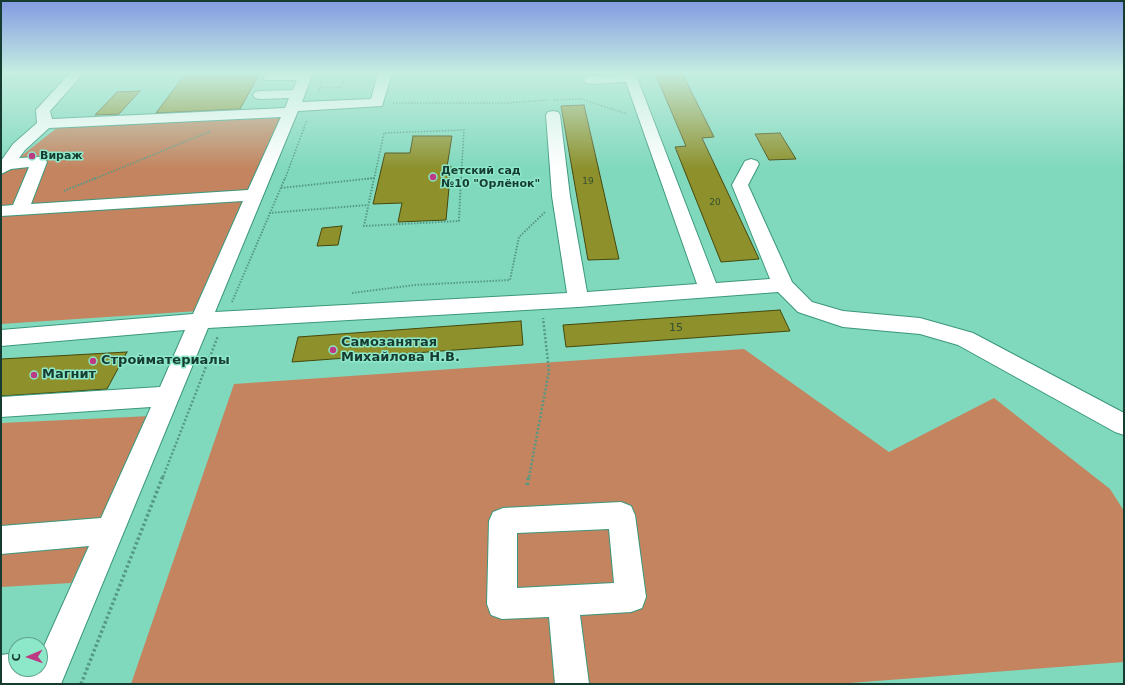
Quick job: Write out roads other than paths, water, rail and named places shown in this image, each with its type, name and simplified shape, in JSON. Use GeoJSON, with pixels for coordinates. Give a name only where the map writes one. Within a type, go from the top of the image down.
{"type":"FeatureCollection","features":[{"type":"Feature","properties":{"kind":"street"},"geometry":{"type":"LineString","coordinates":[[45,124],[43,110],[48,105]]}},
{"type":"Feature","properties":{"kind":"street"},"geometry":{"type":"LineString","coordinates":[[4,166],[18,147],[45,124],[196,105]]}},
{"type":"Feature","properties":{"kind":"street"},"geometry":{"type":"LineString","coordinates":[[48,656],[110,531],[254,195],[299,105]]}},
{"type":"Feature","properties":{"kind":"street"},"geometry":{"type":"LineString","coordinates":[[639,105],[709,290]]}},
{"type":"Feature","properties":{"kind":"street"},"geometry":{"type":"LineString","coordinates":[[553,115],[561,196],[578,300]]}},
{"type":"Feature","properties":{"kind":"street"},"geometry":{"type":"LineString","coordinates":[[4,166],[39,162],[6,211]]}},
{"type":"Feature","properties":{"kind":"street"},"geometry":{"type":"LineString","coordinates":[[751,164],[740,185],[783,285],[805,307],[843,319],[920,326],[965,339],[1124,425]]}},
{"type":"Feature","properties":{"kind":"street"},"geometry":{"type":"LineString","coordinates":[[6,211],[254,195]]}},
{"type":"Feature","properties":{"kind":"street"},"geometry":{"type":"LineString","coordinates":[[1,338],[225,319],[578,300],[783,285]]}},
{"type":"Feature","properties":{"kind":"street"},"geometry":{"type":"LineString","coordinates":[[1,407],[168,396]]}},
{"type":"Feature","properties":{"kind":"street"},"geometry":{"type":"LineString","coordinates":[[621,515],[631,597],[563,600],[502,604],[503,521],[621,515]]}},
{"type":"Feature","properties":{"kind":"street"},"geometry":{"type":"LineString","coordinates":[[1,540],[110,531]]}},
{"type":"Feature","properties":{"kind":"street"},"geometry":{"type":"LineString","coordinates":[[563,600],[572,684]]}},
{"type":"Feature","properties":{"kind":"place","name":"Вираж"},"geometry":{"type":"Point","coordinates":[32,156]}},
{"type":"Feature","properties":{"kind":"place","name":"Детский сад №10 \"Орлёнок\""},"geometry":{"type":"Point","coordinates":[433,177]}},
{"type":"Feature","properties":{"kind":"place","name":"Самозанятая Михайлова Н.В."},"geometry":{"type":"Point","coordinates":[333,350]}},
{"type":"Feature","properties":{"kind":"place","name":"Стройматериалы"},"geometry":{"type":"Point","coordinates":[93,361]}},
{"type":"Feature","properties":{"kind":"place","name":"Магнит"},"geometry":{"type":"Point","coordinates":[34,375]}}]}
